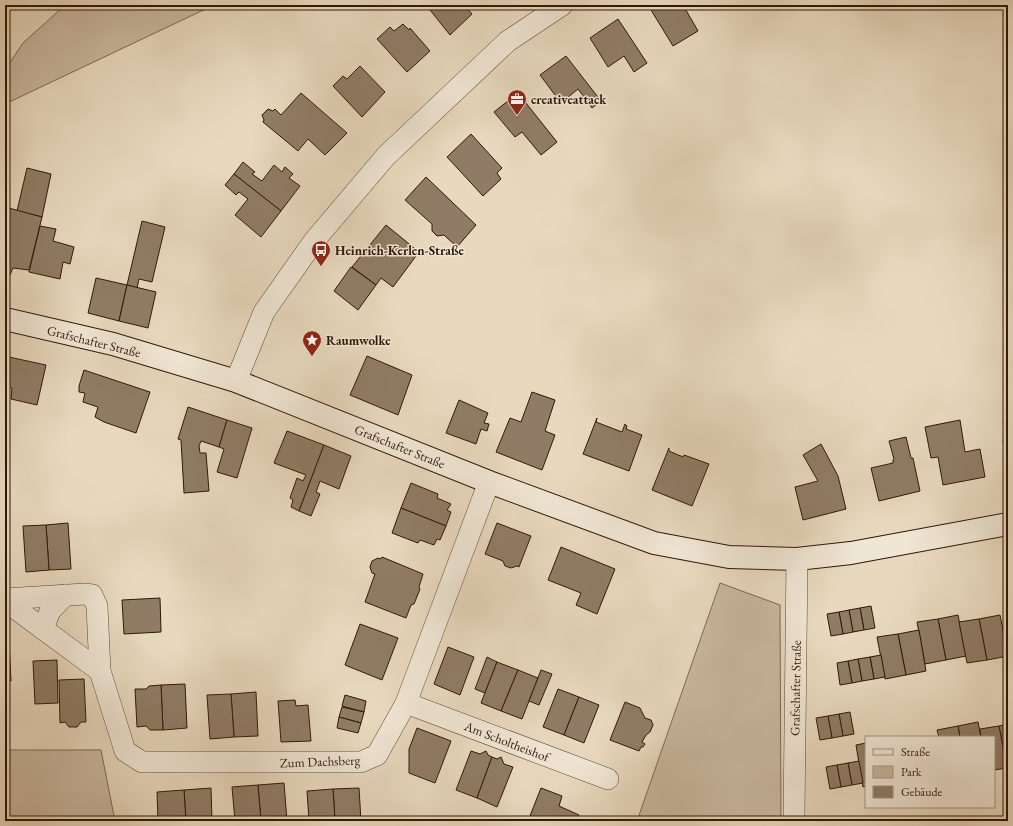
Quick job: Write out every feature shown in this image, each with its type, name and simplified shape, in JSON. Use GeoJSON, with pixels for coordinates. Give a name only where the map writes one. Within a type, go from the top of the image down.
{"type":"FeatureCollection","features":[{"type":"Feature","properties":{"kind":"main road","name":"Grafschafter Straße"},"geometry":{"type":"LineString","coordinates":[[5,319],[113,344],[236,381],[489,482],[654,543],[729,557],[797,559],[851,553],[1008,524]]}},
{"type":"Feature","properties":{"kind":"street"},"geometry":{"type":"LineString","coordinates":[[236,381],[264,312],[314,241],[386,156],[508,41],[562,5]]}},
{"type":"Feature","properties":{"kind":"street","name":"Zum Dachsberg"},"geometry":{"type":"LineString","coordinates":[[5,600],[65,595],[92,595],[97,606],[100,671],[125,751],[142,762],[361,762],[377,755],[406,703],[489,482]]}},
{"type":"Feature","properties":{"kind":"street","name":"Grafschafter Straße"},"geometry":{"type":"LineString","coordinates":[[794,816],[797,559]]}},
{"type":"Feature","properties":{"kind":"street"},"geometry":{"type":"LineString","coordinates":[[43,629],[50,611],[65,595]]}},
{"type":"Feature","properties":{"kind":"street","name":"Zum Dachsberg"},"geometry":{"type":"LineString","coordinates":[[5,600],[100,671]]}},
{"type":"Feature","properties":{"kind":"street","name":"Am Scholtheishof"},"geometry":{"type":"LineString","coordinates":[[406,703],[608,780]]}},
{"type":"Feature","properties":{"kind":"green space"},"geometry":{"type":"Polygon","coordinates":[[[65,5],[214,5],[5,104],[5,70],[23,43],[65,5]]]}},
{"type":"Feature","properties":{"kind":"green space"},"geometry":{"type":"Polygon","coordinates":[[[720,583],[780,605],[781,821],[637,821],[720,583]]]}},
{"type":"Feature","properties":{"kind":"green space"},"geometry":{"type":"Polygon","coordinates":[[[5,750],[101,750],[115,821],[5,821],[5,750]]]}},
{"type":"Feature","properties":{"kind":"building"},"geometry":{"type":"Polygon","coordinates":[[[436,5],[464,5],[472,14],[450,35],[430,10],[436,5]]]}},
{"type":"Feature","properties":{"kind":"building"},"geometry":{"type":"Polygon","coordinates":[[[648,5],[683,5],[698,31],[673,46],[648,5]]]}},
{"type":"Feature","properties":{"kind":"building"},"geometry":{"type":"Polygon","coordinates":[[[618,19],[647,63],[634,72],[624,56],[608,67],[590,38],[618,19]]]}},
{"type":"Feature","properties":{"kind":"building"},"geometry":{"type":"Polygon","coordinates":[[[403,24],[409,30],[410,28],[430,51],[407,72],[377,39],[390,27],[394,31],[403,24]]]}},
{"type":"Feature","properties":{"kind":"building"},"geometry":{"type":"Polygon","coordinates":[[[566,56],[601,101],[592,108],[578,89],[561,103],[540,75],[566,56]]]}},
{"type":"Feature","properties":{"kind":"building"},"geometry":{"type":"Polygon","coordinates":[[[360,66],[385,92],[362,117],[333,86],[343,76],[347,79],[360,66]]]}},
{"type":"Feature","properties":{"kind":"building"},"geometry":{"type":"Polygon","coordinates":[[[301,93],[347,133],[325,155],[308,139],[298,151],[263,122],[264,120],[262,115],[268,109],[273,111],[275,109],[281,115],[301,93]]]}},
{"type":"Feature","properties":{"kind":"building"},"geometry":{"type":"Polygon","coordinates":[[[518,93],[557,142],[541,155],[522,132],[515,137],[494,112],[518,93]]]}},
{"type":"Feature","properties":{"kind":"building"},"geometry":{"type":"Polygon","coordinates":[[[471,134],[502,168],[497,173],[501,179],[483,196],[447,157],[471,134]]]}},
{"type":"Feature","properties":{"kind":"building"},"geometry":{"type":"Polygon","coordinates":[[[243,162],[255,172],[252,174],[262,181],[274,165],[282,172],[285,167],[293,174],[289,178],[300,186],[281,211],[234,174],[243,162]]]}},
{"type":"Feature","properties":{"kind":"building"},"geometry":{"type":"Polygon","coordinates":[[[27,168],[51,174],[42,217],[17,211],[27,168]]]}},
{"type":"Feature","properties":{"kind":"building"},"geometry":{"type":"Polygon","coordinates":[[[234,174],[281,211],[261,237],[235,215],[248,199],[239,192],[236,195],[225,185],[234,174]]]}},
{"type":"Feature","properties":{"kind":"building"},"geometry":{"type":"Polygon","coordinates":[[[426,177],[476,225],[457,247],[444,235],[437,236],[432,231],[432,224],[405,200],[426,177]]]}},
{"type":"Feature","properties":{"kind":"building"},"geometry":{"type":"Polygon","coordinates":[[[5,207],[42,217],[29,270],[13,268],[7,282],[5,281],[5,207]]]}},
{"type":"Feature","properties":{"kind":"building"},"geometry":{"type":"Polygon","coordinates":[[[142,221],[165,227],[152,282],[139,279],[137,288],[127,285],[142,221]]]}},
{"type":"Feature","properties":{"kind":"building"},"geometry":{"type":"Polygon","coordinates":[[[386,225],[419,252],[393,287],[381,278],[376,285],[352,267],[386,225]]]}},
{"type":"Feature","properties":{"kind":"building"},"geometry":{"type":"Polygon","coordinates":[[[40,226],[56,229],[53,241],[74,247],[70,264],[63,262],[60,279],[29,272],[40,226]]]}},
{"type":"Feature","properties":{"kind":"building"},"geometry":{"type":"Polygon","coordinates":[[[351,267],[376,285],[358,310],[334,291],[351,267]]]}},
{"type":"Feature","properties":{"kind":"building"},"geometry":{"type":"Polygon","coordinates":[[[96,278],[127,285],[119,321],[88,313],[96,278]]]}},
{"type":"Feature","properties":{"kind":"building"},"geometry":{"type":"Polygon","coordinates":[[[127,285],[156,292],[148,328],[119,321],[127,285]]]}},
{"type":"Feature","properties":{"kind":"building"},"geometry":{"type":"Polygon","coordinates":[[[5,356],[9,357],[5,375],[5,356]]]}},
{"type":"Feature","properties":{"kind":"building"},"geometry":{"type":"Polygon","coordinates":[[[367,356],[412,375],[398,415],[350,395],[367,356]]]}},
{"type":"Feature","properties":{"kind":"building"},"geometry":{"type":"Polygon","coordinates":[[[9,357],[46,365],[37,405],[11,399],[12,388],[5,387],[5,375],[9,357]]]}},
{"type":"Feature","properties":{"kind":"building"},"geometry":{"type":"Polygon","coordinates":[[[84,370],[150,392],[136,433],[104,422],[95,417],[98,407],[83,402],[85,393],[79,392],[79,386],[84,370]]]}},
{"type":"Feature","properties":{"kind":"building"},"geometry":{"type":"Polygon","coordinates":[[[532,392],[555,400],[545,431],[555,435],[542,470],[496,452],[510,418],[521,422],[532,392]]]}},
{"type":"Feature","properties":{"kind":"building"},"geometry":{"type":"Polygon","coordinates":[[[459,400],[488,413],[484,423],[489,424],[487,431],[481,429],[476,444],[446,433],[459,400]]]}},
{"type":"Feature","properties":{"kind":"building"},"geometry":{"type":"Polygon","coordinates":[[[188,407],[227,420],[219,447],[201,441],[199,446],[200,453],[206,453],[209,491],[184,493],[181,440],[178,439],[188,407]]]}},
{"type":"Feature","properties":{"kind":"building"},"geometry":{"type":"Polygon","coordinates":[[[597,418],[596,422],[622,432],[625,424],[627,426],[626,429],[642,435],[629,471],[583,454],[597,418]]]}},
{"type":"Feature","properties":{"kind":"building"},"geometry":{"type":"Polygon","coordinates":[[[227,420],[252,428],[237,478],[217,472],[224,449],[219,447],[227,420]]]}},
{"type":"Feature","properties":{"kind":"building"},"geometry":{"type":"Polygon","coordinates":[[[960,420],[965,452],[980,449],[985,477],[943,485],[938,457],[931,458],[925,427],[960,420]]]}},
{"type":"Feature","properties":{"kind":"building"},"geometry":{"type":"Polygon","coordinates":[[[1008,420],[1008,472],[1003,440],[1006,439],[1003,421],[1008,420]]]}},
{"type":"Feature","properties":{"kind":"building"},"geometry":{"type":"Polygon","coordinates":[[[287,431],[324,445],[299,511],[291,507],[293,500],[290,498],[297,478],[303,481],[306,475],[274,463],[287,431]]]}},
{"type":"Feature","properties":{"kind":"building"},"geometry":{"type":"Polygon","coordinates":[[[906,437],[911,458],[913,458],[920,491],[879,501],[871,468],[893,463],[894,459],[889,441],[906,437]]]}},
{"type":"Feature","properties":{"kind":"building"},"geometry":{"type":"Polygon","coordinates":[[[821,444],[838,476],[846,509],[803,520],[795,487],[818,481],[803,455],[821,444]]]}},
{"type":"Feature","properties":{"kind":"building"},"geometry":{"type":"Polygon","coordinates":[[[324,445],[351,456],[339,489],[320,481],[316,492],[320,494],[311,516],[299,511],[324,445]]]}},
{"type":"Feature","properties":{"kind":"building"},"geometry":{"type":"Polygon","coordinates":[[[669,448],[669,451],[683,457],[684,455],[709,464],[692,506],[652,490],[669,448]]]}},
{"type":"Feature","properties":{"kind":"building"},"geometry":{"type":"Polygon","coordinates":[[[411,483],[438,494],[437,498],[451,504],[447,510],[451,512],[446,526],[401,508],[411,483]]]}},
{"type":"Feature","properties":{"kind":"building"},"geometry":{"type":"Polygon","coordinates":[[[401,508],[446,526],[440,540],[437,539],[434,545],[420,540],[418,543],[392,533],[401,508]]]}},
{"type":"Feature","properties":{"kind":"building"},"geometry":{"type":"Polygon","coordinates":[[[68,523],[71,569],[49,570],[46,525],[68,523]]]}},
{"type":"Feature","properties":{"kind":"building"},"geometry":{"type":"Polygon","coordinates":[[[497,523],[531,536],[519,567],[517,566],[511,568],[505,566],[503,561],[485,554],[497,523]]]}},
{"type":"Feature","properties":{"kind":"building"},"geometry":{"type":"Polygon","coordinates":[[[46,525],[49,570],[26,572],[23,526],[46,525]]]}},
{"type":"Feature","properties":{"kind":"building"},"geometry":{"type":"Polygon","coordinates":[[[561,547],[615,569],[597,614],[576,605],[581,593],[548,580],[561,547]]]}},
{"type":"Feature","properties":{"kind":"building"},"geometry":{"type":"Polygon","coordinates":[[[382,557],[423,574],[419,587],[420,589],[406,618],[365,602],[375,574],[372,573],[370,567],[372,561],[378,558],[381,559],[382,557]]]}},
{"type":"Feature","properties":{"kind":"building"},"geometry":{"type":"Polygon","coordinates":[[[160,598],[161,632],[124,634],[122,600],[160,598]]]}},
{"type":"Feature","properties":{"kind":"building"},"geometry":{"type":"Polygon","coordinates":[[[871,606],[875,628],[864,630],[860,608],[871,606]]]}},
{"type":"Feature","properties":{"kind":"building"},"geometry":{"type":"Polygon","coordinates":[[[860,608],[864,630],[853,632],[849,610],[860,608]]]}},
{"type":"Feature","properties":{"kind":"building"},"geometry":{"type":"Polygon","coordinates":[[[849,610],[853,632],[843,634],[839,612],[849,610]]]}},
{"type":"Feature","properties":{"kind":"building"},"geometry":{"type":"Polygon","coordinates":[[[839,612],[843,634],[831,636],[827,614],[839,612]]]}},
{"type":"Feature","properties":{"kind":"building"},"geometry":{"type":"Polygon","coordinates":[[[958,615],[966,656],[946,660],[938,619],[958,615]]]}},
{"type":"Feature","properties":{"kind":"building"},"geometry":{"type":"Polygon","coordinates":[[[1000,615],[1008,656],[987,660],[979,619],[1000,615]]]}},
{"type":"Feature","properties":{"kind":"building"},"geometry":{"type":"Polygon","coordinates":[[[938,619],[946,660],[925,664],[917,622],[938,619]]]}},
{"type":"Feature","properties":{"kind":"building"},"geometry":{"type":"Polygon","coordinates":[[[979,619],[987,660],[967,663],[959,622],[979,619]]]}},
{"type":"Feature","properties":{"kind":"building"},"geometry":{"type":"Polygon","coordinates":[[[360,624],[398,638],[382,680],[345,665],[360,624]]]}},
{"type":"Feature","properties":{"kind":"building"},"geometry":{"type":"Polygon","coordinates":[[[919,630],[926,671],[906,675],[898,634],[919,630]]]}},
{"type":"Feature","properties":{"kind":"building"},"geometry":{"type":"Polygon","coordinates":[[[898,634],[906,675],[885,679],[877,637],[898,634]]]}},
{"type":"Feature","properties":{"kind":"building"},"geometry":{"type":"Polygon","coordinates":[[[5,643],[9,643],[11,681],[5,681],[5,643]]]}},
{"type":"Feature","properties":{"kind":"building"},"geometry":{"type":"Polygon","coordinates":[[[448,647],[474,657],[460,695],[434,684],[448,647]]]}},
{"type":"Feature","properties":{"kind":"building"},"geometry":{"type":"Polygon","coordinates":[[[881,655],[885,677],[874,679],[870,657],[881,655]]]}},
{"type":"Feature","properties":{"kind":"building"},"geometry":{"type":"Polygon","coordinates":[[[487,657],[497,662],[485,693],[475,689],[487,657]]]}},
{"type":"Feature","properties":{"kind":"building"},"geometry":{"type":"Polygon","coordinates":[[[870,657],[874,679],[862,681],[858,659],[870,657]]]}},
{"type":"Feature","properties":{"kind":"building"},"geometry":{"type":"Polygon","coordinates":[[[858,659],[862,681],[852,683],[848,661],[858,659]]]}},
{"type":"Feature","properties":{"kind":"building"},"geometry":{"type":"Polygon","coordinates":[[[57,660],[58,703],[35,704],[33,661],[57,660]]]}},
{"type":"Feature","properties":{"kind":"building"},"geometry":{"type":"Polygon","coordinates":[[[848,661],[852,683],[840,685],[837,663],[848,661]]]}},
{"type":"Feature","properties":{"kind":"building"},"geometry":{"type":"Polygon","coordinates":[[[497,662],[518,670],[501,711],[481,703],[497,662]]]}},
{"type":"Feature","properties":{"kind":"building"},"geometry":{"type":"Polygon","coordinates":[[[518,670],[538,678],[522,719],[501,711],[518,670]]]}},
{"type":"Feature","properties":{"kind":"building"},"geometry":{"type":"Polygon","coordinates":[[[541,670],[552,674],[539,705],[529,701],[541,670]]]}},
{"type":"Feature","properties":{"kind":"building"},"geometry":{"type":"Polygon","coordinates":[[[84,679],[86,722],[81,722],[77,727],[69,727],[65,722],[60,723],[59,680],[84,679]]]}},
{"type":"Feature","properties":{"kind":"building"},"geometry":{"type":"Polygon","coordinates":[[[185,684],[187,728],[163,730],[161,685],[185,684]]]}},
{"type":"Feature","properties":{"kind":"building"},"geometry":{"type":"Polygon","coordinates":[[[161,685],[163,730],[150,730],[146,726],[137,727],[135,689],[146,689],[149,686],[161,685]]]}},
{"type":"Feature","properties":{"kind":"building"},"geometry":{"type":"Polygon","coordinates":[[[558,689],[579,697],[564,735],[543,727],[558,689]]]}},
{"type":"Feature","properties":{"kind":"building"},"geometry":{"type":"Polygon","coordinates":[[[256,692],[258,736],[234,737],[231,694],[256,692]]]}},
{"type":"Feature","properties":{"kind":"building"},"geometry":{"type":"Polygon","coordinates":[[[231,694],[234,737],[210,739],[207,695],[231,694]]]}},
{"type":"Feature","properties":{"kind":"building"},"geometry":{"type":"Polygon","coordinates":[[[345,695],[366,701],[364,712],[342,706],[345,695]]]}},
{"type":"Feature","properties":{"kind":"building"},"geometry":{"type":"Polygon","coordinates":[[[579,697],[599,705],[584,743],[564,735],[579,697]]]}},
{"type":"Feature","properties":{"kind":"building"},"geometry":{"type":"Polygon","coordinates":[[[295,700],[296,706],[308,705],[311,741],[281,742],[278,701],[295,700]]]}},
{"type":"Feature","properties":{"kind":"building"},"geometry":{"type":"Polygon","coordinates":[[[625,702],[640,708],[645,718],[651,720],[653,725],[650,732],[646,735],[642,742],[645,744],[639,751],[610,740],[625,702]]]}},
{"type":"Feature","properties":{"kind":"building"},"geometry":{"type":"Polygon","coordinates":[[[342,707],[364,712],[361,723],[339,717],[342,707]]]}},
{"type":"Feature","properties":{"kind":"building"},"geometry":{"type":"Polygon","coordinates":[[[850,712],[854,734],[843,736],[839,714],[850,712]]]}},
{"type":"Feature","properties":{"kind":"building"},"geometry":{"type":"Polygon","coordinates":[[[839,714],[843,736],[832,738],[828,716],[839,714]]]}},
{"type":"Feature","properties":{"kind":"building"},"geometry":{"type":"Polygon","coordinates":[[[828,716],[832,738],[820,740],[816,718],[828,716]]]}},
{"type":"Feature","properties":{"kind":"building"},"geometry":{"type":"Polygon","coordinates":[[[339,717],[361,723],[358,733],[337,728],[339,717]]]}},
{"type":"Feature","properties":{"kind":"building"},"geometry":{"type":"Polygon","coordinates":[[[978,722],[981,736],[960,736],[958,726],[978,722]]]}},
{"type":"Feature","properties":{"kind":"building"},"geometry":{"type":"Polygon","coordinates":[[[1008,724],[1008,767],[1007,768],[999,726],[1008,724]]]}},
{"type":"Feature","properties":{"kind":"building"},"geometry":{"type":"Polygon","coordinates":[[[958,726],[960,736],[939,736],[937,730],[958,726]]]}},
{"type":"Feature","properties":{"kind":"building"},"geometry":{"type":"Polygon","coordinates":[[[999,726],[1007,768],[995,770],[995,736],[981,736],[980,729],[999,726]]]}},
{"type":"Feature","properties":{"kind":"building"},"geometry":{"type":"Polygon","coordinates":[[[417,728],[451,741],[435,783],[409,773],[409,749],[417,728]]]}},
{"type":"Feature","properties":{"kind":"building"},"geometry":{"type":"Polygon","coordinates":[[[865,743],[865,786],[863,787],[856,745],[865,743]]]}},
{"type":"Feature","properties":{"kind":"building"},"geometry":{"type":"Polygon","coordinates":[[[471,751],[480,754],[486,751],[488,755],[492,757],[477,798],[456,790],[471,751]]]}},
{"type":"Feature","properties":{"kind":"building"},"geometry":{"type":"Polygon","coordinates":[[[492,757],[497,759],[501,757],[504,764],[513,767],[497,807],[477,798],[492,757]]]}},
{"type":"Feature","properties":{"kind":"building"},"geometry":{"type":"Polygon","coordinates":[[[859,761],[863,783],[852,785],[848,763],[859,761]]]}},
{"type":"Feature","properties":{"kind":"building"},"geometry":{"type":"Polygon","coordinates":[[[848,763],[852,785],[841,787],[837,765],[848,763]]]}},
{"type":"Feature","properties":{"kind":"building"},"geometry":{"type":"Polygon","coordinates":[[[837,765],[841,787],[830,789],[826,767],[837,765]]]}},
{"type":"Feature","properties":{"kind":"building"},"geometry":{"type":"Polygon","coordinates":[[[284,783],[287,821],[261,821],[258,785],[284,783]]]}},
{"type":"Feature","properties":{"kind":"building"},"geometry":{"type":"Polygon","coordinates":[[[258,785],[261,821],[235,821],[232,787],[258,785]]]}},
{"type":"Feature","properties":{"kind":"building"},"geometry":{"type":"Polygon","coordinates":[[[211,788],[212,821],[186,821],[184,790],[211,788]]]}},
{"type":"Feature","properties":{"kind":"building"},"geometry":{"type":"Polygon","coordinates":[[[359,788],[361,821],[335,821],[333,789],[359,788]]]}},
{"type":"Feature","properties":{"kind":"building"},"geometry":{"type":"Polygon","coordinates":[[[541,788],[562,796],[559,806],[579,815],[576,821],[528,821],[541,788]]]}},
{"type":"Feature","properties":{"kind":"building"},"geometry":{"type":"Polygon","coordinates":[[[333,789],[335,821],[309,821],[307,791],[333,789]]]}},
{"type":"Feature","properties":{"kind":"building"},"geometry":{"type":"Polygon","coordinates":[[[184,790],[186,821],[158,821],[157,792],[184,790]]]}},
{"type":"Feature","properties":{"kind":"place","name":"creativeattack"},"geometry":{"type":"Point","coordinates":[517,116]}},
{"type":"Feature","properties":{"kind":"place","name":"Heinrich-Kerlen-Straße"},"geometry":{"type":"Point","coordinates":[321,267]}},
{"type":"Feature","properties":{"kind":"place","name":"Raumwolke"},"geometry":{"type":"Point","coordinates":[312,357]}}]}
